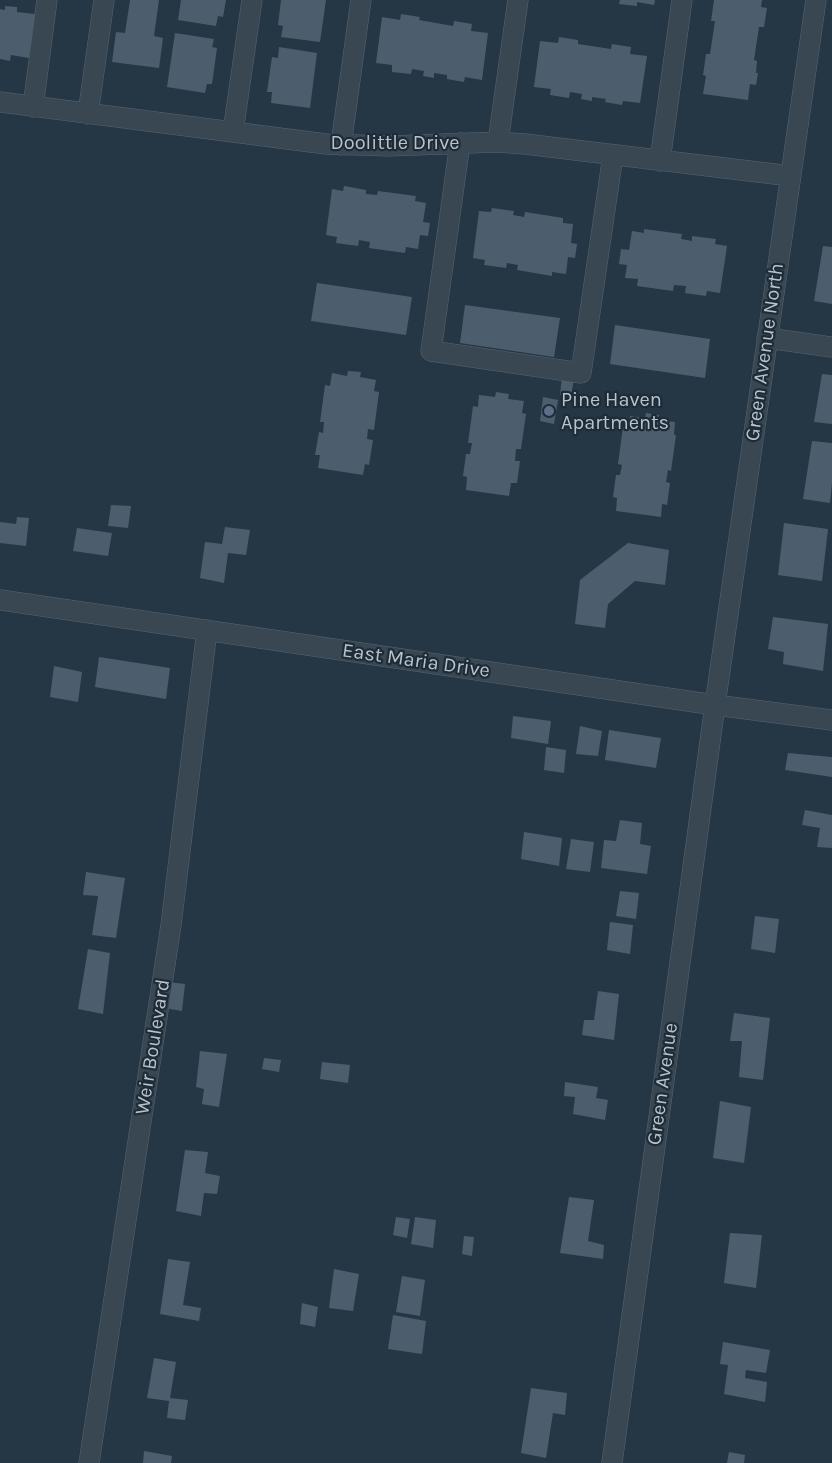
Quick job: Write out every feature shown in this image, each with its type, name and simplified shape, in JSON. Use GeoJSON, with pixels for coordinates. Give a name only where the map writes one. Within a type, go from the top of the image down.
{"type":"FeatureCollection","features":[{"type":"Feature","properties":{"kind":"street"},"geometry":{"type":"LineString","coordinates":[[33,107],[47,0]]}},
{"type":"Feature","properties":{"kind":"street"},"geometry":{"type":"LineString","coordinates":[[88,114],[104,0]]}},
{"type":"Feature","properties":{"kind":"street"},"geometry":{"type":"LineString","coordinates":[[233,132],[252,0]]}},
{"type":"Feature","properties":{"kind":"street"},"geometry":{"type":"LineString","coordinates":[[341,144],[361,0]]}},
{"type":"Feature","properties":{"kind":"street"},"geometry":{"type":"LineString","coordinates":[[498,142],[518,0]]}},
{"type":"Feature","properties":{"kind":"street"},"geometry":{"type":"LineString","coordinates":[[660,161],[682,0]]}},
{"type":"Feature","properties":{"kind":"street","name":"Green Avenue North"},"geometry":{"type":"LineString","coordinates":[[715,705],[816,0]]}},
{"type":"Feature","properties":{"kind":"street","name":"Doolittle Drive"},"geometry":{"type":"LineString","coordinates":[[0,102],[326,144],[389,146],[498,142],[791,176]]}},
{"type":"Feature","properties":{"kind":"street"},"geometry":{"type":"LineString","coordinates":[[460,143],[431,351],[581,373],[613,155]]}},
{"type":"Feature","properties":{"kind":"street"},"geometry":{"type":"LineString","coordinates":[[767,338],[832,347]]}},
{"type":"Feature","properties":{"kind":"street","name":"East Maria Drive"},"geometry":{"type":"LineString","coordinates":[[0,600],[715,705],[832,720]]}},
{"type":"Feature","properties":{"kind":"street","name":"Weir Boulevard"},"geometry":{"type":"LineString","coordinates":[[89,1463],[170,936],[207,630]]}},
{"type":"Feature","properties":{"kind":"street","name":"Green Avenue"},"geometry":{"type":"LineString","coordinates":[[612,1463],[715,705]]}},
{"type":"Feature","properties":{"kind":"building"},"geometry":{"type":"Polygon","coordinates":[[[130,0],[159,0],[154,36],[163,38],[159,68],[112,62],[116,32],[125,33],[130,0]]]}},
{"type":"Feature","properties":{"kind":"building"},"geometry":{"type":"Polygon","coordinates":[[[181,0],[226,0],[223,17],[218,16],[216,26],[178,20],[181,0]]]}},
{"type":"Feature","properties":{"kind":"building"},"geometry":{"type":"Polygon","coordinates":[[[281,0],[326,0],[320,42],[281,37],[283,26],[278,25],[281,0]]]}},
{"type":"Feature","properties":{"kind":"building"},"geometry":{"type":"Polygon","coordinates":[[[620,0],[655,0],[654,5],[637,2],[637,6],[619,4],[620,0]]]}},
{"type":"Feature","properties":{"kind":"building"},"geometry":{"type":"Polygon","coordinates":[[[714,0],[762,0],[761,7],[767,8],[764,27],[759,27],[754,60],[757,61],[756,73],[758,73],[756,85],[750,84],[748,100],[703,94],[706,54],[710,54],[715,21],[711,21],[714,0]]]}},
{"type":"Feature","properties":{"kind":"building"},"geometry":{"type":"Polygon","coordinates":[[[5,6],[17,7],[17,12],[35,14],[29,58],[11,55],[10,61],[0,59],[0,9],[5,10],[5,6]]]}},
{"type":"Feature","properties":{"kind":"building"},"geometry":{"type":"Polygon","coordinates":[[[401,14],[453,26],[454,21],[472,24],[471,31],[488,33],[482,80],[465,77],[464,82],[447,79],[447,75],[434,73],[434,78],[423,76],[424,71],[412,69],[411,74],[392,72],[392,65],[376,63],[382,17],[400,20],[401,14]]]}},
{"type":"Feature","properties":{"kind":"building"},"geometry":{"type":"Polygon","coordinates":[[[175,33],[214,39],[212,47],[217,48],[212,84],[207,84],[205,93],[167,87],[175,33]]]}},
{"type":"Feature","properties":{"kind":"building"},"geometry":{"type":"Polygon","coordinates":[[[559,37],[578,40],[578,44],[611,49],[612,44],[631,47],[630,54],[647,56],[640,103],[623,101],[622,105],[592,97],[592,101],[581,99],[582,94],[570,92],[569,98],[550,95],[551,89],[534,87],[540,41],[558,43],[559,37]]]}},
{"type":"Feature","properties":{"kind":"building"},"geometry":{"type":"Polygon","coordinates":[[[279,47],[317,53],[310,108],[271,103],[272,92],[267,92],[272,57],[278,58],[279,47]]]}},
{"type":"Feature","properties":{"kind":"building"},"geometry":{"type":"Polygon","coordinates":[[[344,186],[366,190],[366,194],[377,195],[378,191],[416,196],[415,201],[426,203],[423,222],[430,223],[428,236],[420,235],[418,249],[406,247],[405,253],[369,248],[370,242],[359,240],[358,246],[336,243],[337,237],[326,235],[332,189],[343,191],[344,186]]]}},
{"type":"Feature","properties":{"kind":"building"},"geometry":{"type":"Polygon","coordinates":[[[492,208],[514,211],[513,215],[524,217],[525,212],[563,218],[563,223],[573,224],[571,243],[577,244],[575,258],[568,257],[566,274],[552,272],[552,276],[517,270],[518,265],[507,263],[506,268],[484,265],[485,260],[473,258],[479,211],[491,212],[492,208]]]}},
{"type":"Feature","properties":{"kind":"building"},"geometry":{"type":"Polygon","coordinates":[[[644,229],[682,234],[681,239],[692,241],[692,236],[716,239],[715,244],[727,246],[720,293],[707,291],[706,296],[685,293],[686,286],[674,285],[673,291],[637,286],[638,279],[625,278],[627,265],[619,264],[621,249],[629,250],[632,231],[644,233],[644,229]]]}},
{"type":"Feature","properties":{"kind":"building"},"geometry":{"type":"Polygon","coordinates":[[[823,246],[832,247],[832,304],[814,301],[823,246]]]}},
{"type":"Feature","properties":{"kind":"building"},"geometry":{"type":"Polygon","coordinates":[[[317,283],[412,297],[406,335],[311,321],[317,283]]]}},
{"type":"Feature","properties":{"kind":"building"},"geometry":{"type":"Polygon","coordinates":[[[465,305],[560,318],[554,357],[460,343],[465,305]]]}},
{"type":"Feature","properties":{"kind":"building"},"geometry":{"type":"Polygon","coordinates":[[[615,325],[710,339],[705,378],[610,364],[615,325]]]}},
{"type":"Feature","properties":{"kind":"building"},"geometry":{"type":"Polygon","coordinates":[[[348,371],[361,372],[360,377],[376,380],[374,391],[379,392],[374,430],[368,429],[367,439],[373,440],[369,465],[365,464],[363,475],[318,468],[320,455],[315,455],[319,432],[323,433],[324,422],[320,422],[325,385],[330,386],[332,373],[347,376],[348,371]]]}},
{"type":"Feature","properties":{"kind":"building"},"geometry":{"type":"Polygon","coordinates":[[[822,374],[832,375],[832,424],[814,422],[822,374]]]}},
{"type":"Feature","properties":{"kind":"building"},"geometry":{"type":"Polygon","coordinates":[[[562,376],[574,378],[571,396],[560,395],[562,376]]]}},
{"type":"Feature","properties":{"kind":"building"},"geometry":{"type":"Polygon","coordinates":[[[496,392],[509,394],[508,399],[524,401],[522,413],[526,414],[521,449],[516,449],[515,461],[520,461],[517,483],[511,483],[509,496],[466,490],[467,477],[463,476],[466,454],[470,454],[472,443],[468,443],[473,406],[478,407],[479,395],[495,397],[496,392]]]}},
{"type":"Feature","properties":{"kind":"building","name":"Pine Haven Apartments"},"geometry":{"type":"Polygon","coordinates":[[[543,397],[558,400],[554,424],[540,421],[543,397]]]}},
{"type":"Feature","properties":{"kind":"building"},"geometry":{"type":"Polygon","coordinates":[[[646,413],[659,415],[658,420],[675,422],[674,435],[676,435],[671,471],[668,470],[666,482],[670,483],[667,505],[662,504],[661,517],[616,511],[617,498],[613,497],[616,475],[620,475],[622,465],[618,464],[623,427],[628,428],[630,416],[645,418],[646,413]]]}},
{"type":"Feature","properties":{"kind":"building"},"geometry":{"type":"Polygon","coordinates":[[[812,441],[832,443],[830,503],[803,499],[812,441]]]}},
{"type":"Feature","properties":{"kind":"building"},"geometry":{"type":"Polygon","coordinates":[[[111,505],[131,506],[128,528],[108,526],[111,505]]]}},
{"type":"Feature","properties":{"kind":"building"},"geometry":{"type":"Polygon","coordinates":[[[17,517],[29,518],[26,546],[0,543],[0,522],[16,524],[17,517]]]}},
{"type":"Feature","properties":{"kind":"building"},"geometry":{"type":"Polygon","coordinates":[[[784,523],[828,529],[822,581],[778,575],[784,523]]]}},
{"type":"Feature","properties":{"kind":"building"},"geometry":{"type":"Polygon","coordinates":[[[225,527],[250,530],[246,555],[228,553],[224,583],[200,578],[205,542],[222,544],[225,527]]]}},
{"type":"Feature","properties":{"kind":"building"},"geometry":{"type":"Polygon","coordinates":[[[77,528],[112,533],[108,556],[73,551],[77,528]]]}},
{"type":"Feature","properties":{"kind":"building"},"geometry":{"type":"Polygon","coordinates":[[[628,543],[669,550],[665,585],[635,581],[608,604],[605,628],[575,624],[580,580],[628,543]]]}},
{"type":"Feature","properties":{"kind":"building"},"geometry":{"type":"Polygon","coordinates":[[[773,617],[828,624],[823,671],[783,664],[784,652],[768,649],[773,617]]]}},
{"type":"Feature","properties":{"kind":"building"},"geometry":{"type":"Polygon","coordinates":[[[99,657],[170,668],[166,699],[95,687],[99,657]]]}},
{"type":"Feature","properties":{"kind":"building"},"geometry":{"type":"Polygon","coordinates":[[[54,666],[82,672],[78,702],[50,697],[54,666]]]}},
{"type":"Feature","properties":{"kind":"building"},"geometry":{"type":"Polygon","coordinates":[[[513,716],[551,721],[548,744],[511,738],[513,716]]]}},
{"type":"Feature","properties":{"kind":"building"},"geometry":{"type":"Polygon","coordinates":[[[580,726],[602,731],[598,756],[576,754],[580,726]]]}},
{"type":"Feature","properties":{"kind":"building"},"geometry":{"type":"Polygon","coordinates":[[[609,730],[661,738],[656,768],[605,760],[609,730]]]}},
{"type":"Feature","properties":{"kind":"building"},"geometry":{"type":"Polygon","coordinates":[[[546,747],[566,750],[564,773],[544,770],[546,747]]]}},
{"type":"Feature","properties":{"kind":"building"},"geometry":{"type":"Polygon","coordinates":[[[788,753],[832,757],[832,777],[785,770],[788,753]]]}},
{"type":"Feature","properties":{"kind":"building"},"geometry":{"type":"Polygon","coordinates":[[[805,810],[832,815],[832,848],[817,847],[820,828],[802,825],[805,810]]]}},
{"type":"Feature","properties":{"kind":"building"},"geometry":{"type":"Polygon","coordinates":[[[620,820],[642,823],[640,844],[651,846],[647,874],[601,868],[604,840],[616,841],[620,820]]]}},
{"type":"Feature","properties":{"kind":"building"},"geometry":{"type":"Polygon","coordinates":[[[524,832],[562,838],[559,866],[521,859],[524,832]]]}},
{"type":"Feature","properties":{"kind":"building"},"geometry":{"type":"Polygon","coordinates":[[[571,839],[594,842],[590,872],[566,869],[571,839]]]}},
{"type":"Feature","properties":{"kind":"building"},"geometry":{"type":"Polygon","coordinates":[[[86,872],[125,878],[116,938],[92,935],[98,896],[83,895],[86,872]]]}},
{"type":"Feature","properties":{"kind":"building"},"geometry":{"type":"Polygon","coordinates":[[[620,891],[639,893],[636,919],[616,916],[620,891]]]}},
{"type":"Feature","properties":{"kind":"building"},"geometry":{"type":"Polygon","coordinates":[[[755,916],[779,919],[775,953],[751,949],[755,916]]]}},
{"type":"Feature","properties":{"kind":"building"},"geometry":{"type":"Polygon","coordinates":[[[610,922],[633,925],[630,954],[607,950],[610,922]]]}},
{"type":"Feature","properties":{"kind":"building"},"geometry":{"type":"Polygon","coordinates":[[[88,949],[110,953],[103,1014],[78,1009],[88,949]]]}},
{"type":"Feature","properties":{"kind":"building"},"geometry":{"type":"Polygon","coordinates":[[[168,982],[185,984],[182,1011],[165,1008],[168,982]]]}},
{"type":"Feature","properties":{"kind":"building"},"geometry":{"type":"Polygon","coordinates":[[[598,991],[619,994],[614,1040],[582,1035],[584,1020],[594,1020],[598,991]]]}},
{"type":"Feature","properties":{"kind":"building"},"geometry":{"type":"Polygon","coordinates":[[[734,1013],[770,1018],[763,1080],[739,1077],[742,1041],[730,1041],[734,1013]]]}},
{"type":"Feature","properties":{"kind":"building"},"geometry":{"type":"Polygon","coordinates":[[[200,1051],[227,1054],[219,1107],[202,1104],[204,1089],[196,1087],[200,1051]]]}},
{"type":"Feature","properties":{"kind":"building"},"geometry":{"type":"Polygon","coordinates":[[[264,1058],[281,1060],[279,1072],[262,1069],[264,1058]]]}},
{"type":"Feature","properties":{"kind":"building"},"geometry":{"type":"Polygon","coordinates":[[[322,1062],[350,1065],[348,1083],[320,1079],[322,1062]]]}},
{"type":"Feature","properties":{"kind":"building"},"geometry":{"type":"Polygon","coordinates":[[[565,1082],[598,1087],[596,1098],[608,1100],[605,1120],[573,1114],[575,1097],[564,1096],[565,1082]]]}},
{"type":"Feature","properties":{"kind":"building"},"geometry":{"type":"Polygon","coordinates":[[[720,1101],[751,1107],[744,1163],[713,1158],[720,1101]]]}},
{"type":"Feature","properties":{"kind":"building"},"geometry":{"type":"Polygon","coordinates":[[[185,1150],[208,1152],[205,1173],[220,1176],[217,1194],[204,1193],[201,1216],[176,1211],[185,1150]]]}},
{"type":"Feature","properties":{"kind":"building"},"geometry":{"type":"Polygon","coordinates":[[[569,1197],[594,1200],[588,1241],[604,1245],[603,1259],[560,1253],[569,1197]]]}},
{"type":"Feature","properties":{"kind":"building"},"geometry":{"type":"Polygon","coordinates":[[[396,1217],[410,1219],[407,1238],[393,1235],[396,1217]]]}},
{"type":"Feature","properties":{"kind":"building"},"geometry":{"type":"Polygon","coordinates":[[[415,1217],[436,1220],[433,1248],[411,1244],[415,1217]]]}},
{"type":"Feature","properties":{"kind":"building"},"geometry":{"type":"Polygon","coordinates":[[[730,1233],[762,1235],[756,1288],[724,1283],[730,1233]]]}},
{"type":"Feature","properties":{"kind":"building"},"geometry":{"type":"Polygon","coordinates":[[[464,1236],[474,1237],[472,1256],[462,1254],[464,1236]]]}},
{"type":"Feature","properties":{"kind":"building"},"geometry":{"type":"Polygon","coordinates":[[[168,1259],[190,1262],[183,1305],[201,1308],[199,1321],[160,1314],[168,1259]]]}},
{"type":"Feature","properties":{"kind":"building"},"geometry":{"type":"Polygon","coordinates":[[[334,1269],[359,1274],[353,1311],[329,1308],[334,1269]]]}},
{"type":"Feature","properties":{"kind":"building"},"geometry":{"type":"Polygon","coordinates":[[[402,1276],[425,1280],[420,1316],[396,1312],[402,1276]]]}},
{"type":"Feature","properties":{"kind":"building"},"geometry":{"type":"Polygon","coordinates":[[[302,1303],[318,1307],[315,1327],[300,1324],[302,1303]]]}},
{"type":"Feature","properties":{"kind":"building"},"geometry":{"type":"Polygon","coordinates":[[[393,1315],[426,1321],[422,1354],[388,1349],[393,1315]]]}},
{"type":"Feature","properties":{"kind":"building"},"geometry":{"type":"Polygon","coordinates":[[[723,1342],[770,1350],[766,1373],[746,1370],[745,1378],[767,1382],[765,1402],[724,1394],[728,1365],[720,1364],[723,1342]]]}},
{"type":"Feature","properties":{"kind":"building"},"geometry":{"type":"Polygon","coordinates":[[[154,1358],[176,1362],[170,1398],[188,1400],[185,1420],[167,1418],[169,1401],[147,1398],[154,1358]]]}},
{"type":"Feature","properties":{"kind":"building"},"geometry":{"type":"Polygon","coordinates":[[[531,1388],[567,1393],[565,1415],[553,1413],[546,1458],[521,1453],[531,1388]]]}},
{"type":"Feature","properties":{"kind":"building"},"geometry":{"type":"Polygon","coordinates":[[[144,1451],[172,1456],[171,1463],[143,1463],[144,1451]]]}},
{"type":"Feature","properties":{"kind":"building"},"geometry":{"type":"Polygon","coordinates":[[[729,1452],[745,1455],[744,1463],[727,1463],[729,1452]]]}},
{"type":"Feature","properties":{"kind":"place","name":"Pine Haven Apartments"},"geometry":{"type":"Point","coordinates":[549,411]}}]}
